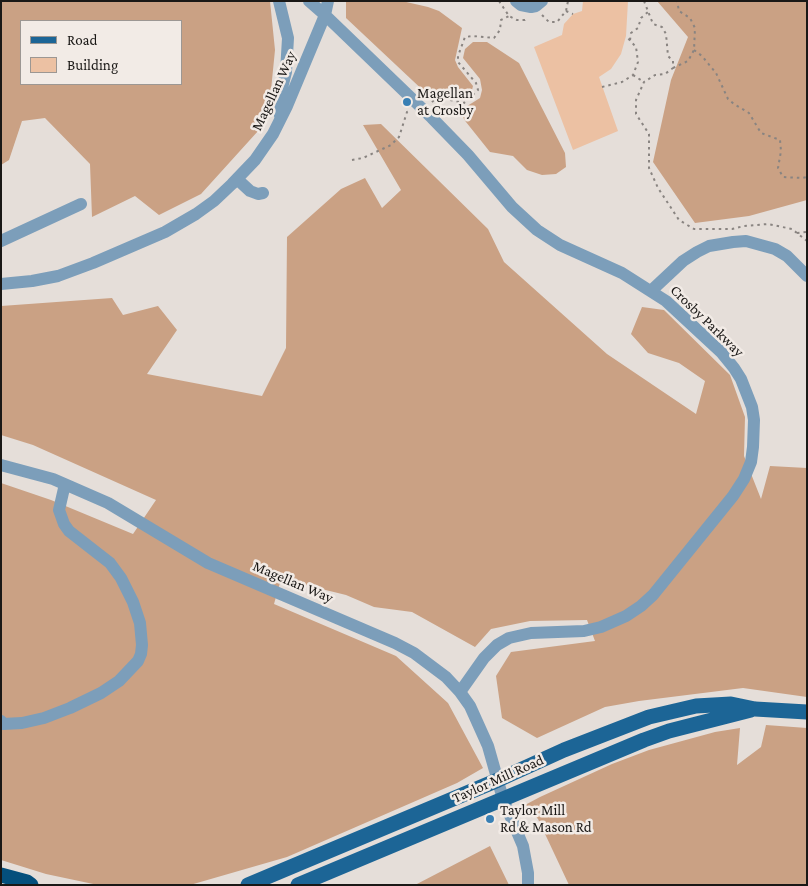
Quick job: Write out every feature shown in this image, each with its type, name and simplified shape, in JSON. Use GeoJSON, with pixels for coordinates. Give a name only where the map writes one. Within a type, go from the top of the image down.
{"type":"FeatureCollection","features":[{"type":"Feature","properties":{"kind":"highway"},"geometry":{"type":"LineString","coordinates":[[1,875],[27,882],[30,885]]}},
{"type":"Feature","properties":{"kind":"main road","name":"Taylor Mill Road"},"geometry":{"type":"LineString","coordinates":[[248,885],[498,780],[564,750],[649,717],[696,706],[731,704],[755,709],[807,712]]}},
{"type":"Feature","properties":{"kind":"main road","name":"Taylor Mill Road"},"geometry":{"type":"LineString","coordinates":[[298,885],[668,731],[755,709]]}},
{"type":"Feature","properties":{"kind":"street"},"geometry":{"type":"LineString","coordinates":[[279,1],[288,38],[286,72],[281,92],[279,123]]}},
{"type":"Feature","properties":{"kind":"street","name":"Crosby Parkway"},"geometry":{"type":"LineString","coordinates":[[309,1],[424,110],[468,155],[512,207],[537,230],[560,245],[622,273],[652,290],[721,352],[741,379],[748,395],[754,420],[752,454],[744,479],[734,496],[653,595],[641,606],[618,620],[601,627],[584,631],[531,634],[509,638],[497,645],[484,658],[460,692]]}},
{"type":"Feature","properties":{"kind":"street"},"geometry":{"type":"LineString","coordinates":[[325,15],[328,1]]}},
{"type":"Feature","properties":{"kind":"street"},"geometry":{"type":"LineString","coordinates":[[325,15],[336,1]]}},
{"type":"Feature","properties":{"kind":"street"},"geometry":{"type":"LineString","coordinates":[[516,1],[526,7],[531,7],[541,2]]}},
{"type":"Feature","properties":{"kind":"street","name":"Magellan Way"},"geometry":{"type":"LineString","coordinates":[[1,284],[32,281],[69,272],[148,240],[177,226],[202,210],[237,179],[266,145],[279,123],[325,15]]}},
{"type":"Feature","properties":{"kind":"street"},"geometry":{"type":"LineString","coordinates":[[237,179],[250,191],[258,194],[263,193]]}},
{"type":"Feature","properties":{"kind":"street"},"geometry":{"type":"LineString","coordinates":[[1,241],[81,204]]}},
{"type":"Feature","properties":{"kind":"street"},"geometry":{"type":"LineString","coordinates":[[652,290],[683,261],[697,252],[709,246],[733,242],[746,241],[775,249],[787,256],[807,276]]}},
{"type":"Feature","properties":{"kind":"street","name":"Magellan Way"},"geometry":{"type":"LineString","coordinates":[[1,464],[65,484],[108,503],[208,563],[395,643],[431,665],[446,677],[470,706],[488,746],[503,799],[522,846],[528,874],[528,885]]}},
{"type":"Feature","properties":{"kind":"street"},"geometry":{"type":"LineString","coordinates":[[1,721],[3,724],[22,723],[44,718],[70,708],[101,693],[119,681],[138,661],[141,654],[140,623],[133,602],[121,578],[110,563],[69,531],[64,524],[59,510],[65,484]]}},
{"type":"Feature","properties":{"kind":"path"},"geometry":{"type":"LineString","coordinates":[[541,2],[541,14],[549,22],[558,22],[566,11],[568,1]]}},
{"type":"Feature","properties":{"kind":"path"},"geometry":{"type":"LineString","coordinates":[[644,1],[653,24],[662,27],[666,34],[668,56],[673,61],[673,68]]}},
{"type":"Feature","properties":{"kind":"path"},"geometry":{"type":"LineString","coordinates":[[677,1],[679,11],[690,18],[695,28],[694,50],[688,61],[665,74],[654,76],[644,82],[636,100],[636,114],[649,134],[649,168],[658,188],[679,220],[694,229],[732,229],[768,224],[792,229],[807,241]]}},
{"type":"Feature","properties":{"kind":"path"},"geometry":{"type":"LineString","coordinates":[[566,11],[573,14]]}},
{"type":"Feature","properties":{"kind":"path"},"geometry":{"type":"LineString","coordinates":[[630,40],[631,33],[638,28],[642,18],[648,12]]}},
{"type":"Feature","properties":{"kind":"path"},"geometry":{"type":"LineString","coordinates":[[352,160],[363,158],[390,145],[399,136],[407,112],[412,109],[424,110],[435,99],[446,99],[464,103],[478,90],[476,82],[458,62],[458,56],[465,37],[494,38],[500,30],[501,20],[509,16]]}},
{"type":"Feature","properties":{"kind":"path"},"geometry":{"type":"LineString","coordinates":[[602,87],[622,82],[633,75],[638,62],[636,47],[626,36]]}},
{"type":"Feature","properties":{"kind":"path"},"geometry":{"type":"LineString","coordinates":[[694,50],[702,56],[716,73],[728,99],[748,112],[761,133],[780,140],[781,151],[778,168],[783,178],[807,177]]}},
{"type":"Feature","properties":{"kind":"path"},"geometry":{"type":"LineString","coordinates":[[633,75],[644,82]]}},
{"type":"Feature","properties":{"kind":"path"},"geometry":{"type":"LineString","coordinates":[[797,233],[807,232]]}},
{"type":"Feature","properties":{"kind":"shaded area"},"geometry":{"type":"Polygon","coordinates":[[[1,1],[270,1],[275,50],[268,120],[201,194],[159,215],[135,196],[92,217],[90,164],[45,118],[22,121],[9,160],[1,165],[1,1]]]}},
{"type":"Feature","properties":{"kind":"shaded area"},"geometry":{"type":"Polygon","coordinates":[[[346,1],[402,1],[439,11],[462,28],[455,60],[458,67],[473,86],[472,90],[465,96],[458,98],[439,94],[429,96],[346,18],[346,1]]]}},
{"type":"Feature","properties":{"kind":"shaded area"},"geometry":{"type":"Polygon","coordinates":[[[657,1],[807,1],[807,200],[749,216],[695,223],[653,162],[671,80],[688,37],[657,1]]]}},
{"type":"Feature","properties":{"kind":"shaded area"},"geometry":{"type":"Polygon","coordinates":[[[473,42],[487,42],[519,63],[565,153],[566,167],[556,174],[542,175],[527,170],[513,156],[490,152],[466,122],[461,114],[464,108],[480,98],[482,90],[480,79],[463,58],[465,49],[473,42]]]}},
{"type":"Feature","properties":{"kind":"shaded area"},"geometry":{"type":"Polygon","coordinates":[[[381,124],[488,229],[504,262],[607,354],[696,414],[705,381],[679,363],[648,353],[631,334],[642,307],[664,310],[730,375],[745,417],[744,456],[761,499],[770,466],[807,468],[807,697],[743,688],[639,701],[605,707],[537,738],[502,718],[496,676],[511,652],[595,641],[587,620],[530,621],[491,629],[475,647],[412,612],[374,607],[346,595],[281,579],[274,604],[396,656],[448,703],[483,768],[457,783],[287,857],[190,885],[98,885],[46,874],[1,860],[1,483],[51,500],[133,534],[156,500],[33,445],[1,435],[1,306],[112,298],[123,315],[158,306],[177,330],[147,374],[262,396],[286,348],[287,237],[341,189],[365,178],[382,208],[401,190],[363,125],[381,124]]]}},
{"type":"Feature","properties":{"kind":"shaded area"},"geometry":{"type":"Polygon","coordinates":[[[766,725],[807,728],[807,885],[569,885],[538,819],[525,805],[612,764],[649,750],[715,732],[740,728],[737,765],[761,747],[766,725]]]}},
{"type":"Feature","properties":{"kind":"shaded area"},"geometry":{"type":"Polygon","coordinates":[[[490,846],[509,885],[415,885],[490,846]]]}},
{"type":"Feature","properties":{"kind":"building"},"geometry":{"type":"Polygon","coordinates":[[[583,1],[628,1],[626,36],[621,54],[611,69],[599,77],[618,131],[573,150],[534,47],[562,35],[564,24],[573,14],[582,11],[583,1]]]}},
{"type":"Feature","properties":{"kind":"place","name":"Magellan at Crosby"},"geometry":{"type":"Point","coordinates":[407,102]}},
{"type":"Feature","properties":{"kind":"place","name":"Taylor Mill Rd & Mason Rd"},"geometry":{"type":"Point","coordinates":[490,819]}}]}
